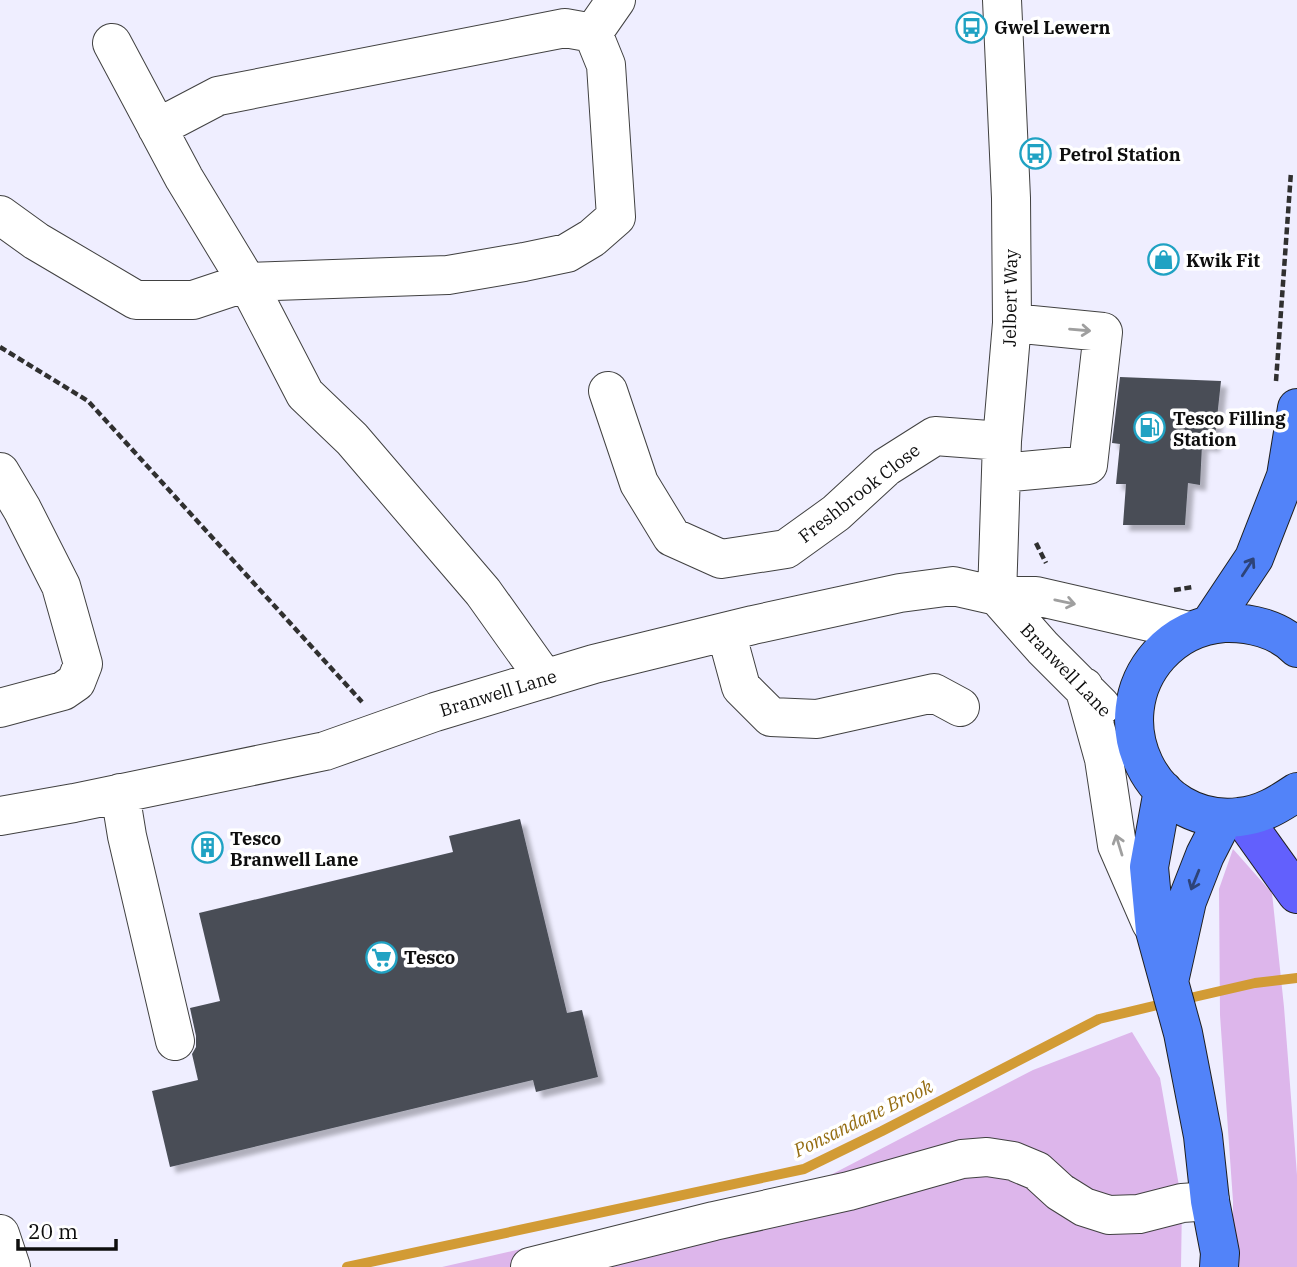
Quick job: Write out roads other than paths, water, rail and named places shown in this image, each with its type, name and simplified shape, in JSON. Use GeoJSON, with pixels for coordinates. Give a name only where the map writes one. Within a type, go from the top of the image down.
{"type":"FeatureCollection","features":[{"type":"Feature","properties":{"kind":"highway"},"geometry":{"type":"LineString","coordinates":[[1200,628],[1254,558],[1286,476],[1286,396]]}},
{"type":"Feature","properties":{"kind":"highway"},"geometry":{"type":"LineString","coordinates":[[1297,648],[1268,629],[1240,622],[1200,628],[1167,646],[1149,666],[1138,691],[1133,717],[1136,744],[1146,769],[1163,790],[1181,804],[1201,813],[1233,817],[1273,808],[1297,792]]}},
{"type":"Feature","properties":{"kind":"highway"},"geometry":{"type":"LineString","coordinates":[[1163,790],[1149,867],[1202,1136],[1220,1253],[1219,1267]]}},
{"type":"Feature","properties":{"kind":"highway"},"geometry":{"type":"LineString","coordinates":[[1166,957],[1205,855],[1233,817]]}},
{"type":"Feature","properties":{"kind":"main road"},"geometry":{"type":"LineString","coordinates":[[1233,817],[1297,894]]}},
{"type":"Feature","properties":{"kind":"street"},"geometry":{"type":"LineString","coordinates":[[593,33],[616,0]]}},
{"type":"Feature","properties":{"kind":"street","name":"Jelbert Way"},"geometry":{"type":"LineString","coordinates":[[997,596],[1002,457],[1012,323],[1011,198],[1002,0]]}},
{"type":"Feature","properties":{"kind":"street"},"geometry":{"type":"LineString","coordinates":[[157,128],[218,96],[565,28],[593,33]]}},
{"type":"Feature","properties":{"kind":"street"},"geometry":{"type":"LineString","coordinates":[[0,215],[135,300],[193,300],[247,282],[448,275],[568,253],[592,238],[616,216],[606,65],[593,33]]}},
{"type":"Feature","properties":{"kind":"street"},"geometry":{"type":"LineString","coordinates":[[112,43],[184,178],[247,282],[305,394],[352,439],[483,592],[545,679]]}},
{"type":"Feature","properties":{"kind":"street","name":"Freshbrook Close"},"geometry":{"type":"LineString","coordinates":[[608,391],[639,483],[671,537],[721,559],[786,549],[836,513],[886,467],[934,436],[1002,457],[1088,465],[1103,332],[1012,323]]}},
{"type":"Feature","properties":{"kind":"street"},"geometry":{"type":"LineString","coordinates":[[0,472],[61,586],[83,664],[76,682],[63,691],[0,708]]}},
{"type":"Feature","properties":{"kind":"street","name":"Branwell Lane"},"geometry":{"type":"LineString","coordinates":[[0,816],[325,751],[435,712],[594,664],[900,593],[953,586],[997,596],[1036,596],[1144,622],[1200,628]]}},
{"type":"Feature","properties":{"kind":"street","name":"Branwell Lane"},"geometry":{"type":"LineString","coordinates":[[997,596],[1136,744]]}},
{"type":"Feature","properties":{"kind":"street"},"geometry":{"type":"LineString","coordinates":[[726,632],[741,687],[771,717],[817,719],[934,693],[960,707]]}},
{"type":"Feature","properties":{"kind":"street"},"geometry":{"type":"LineString","coordinates":[[1084,688],[1104,759],[1117,845],[1166,957]]}},
{"type":"Feature","properties":{"kind":"street"},"geometry":{"type":"LineString","coordinates":[[120,793],[127,836],[175,1041]]}},
{"type":"Feature","properties":{"kind":"street"},"geometry":{"type":"LineString","coordinates":[[530,1267],[714,1221],[849,1191],[962,1159],[987,1157],[1013,1161],[1037,1171],[1060,1192],[1084,1206],[1109,1215],[1139,1214],[1182,1203],[1210,1200]]}},
{"type":"Feature","properties":{"kind":"street"},"geometry":{"type":"LineString","coordinates":[[0,1234],[11,1267]]}},
{"type":"Feature","properties":{"kind":"waterway","name":"Ponsandane Brook"},"geometry":{"type":"LineString","coordinates":[[1181,1000],[1255,983],[1297,978]]}},
{"type":"Feature","properties":{"kind":"waterway","name":"Ponsandane Brook"},"geometry":{"type":"LineString","coordinates":[[347,1267],[804,1169],[1099,1019],[1166,1003]]}},
{"type":"Feature","properties":{"kind":"place","name":"Gwel Lewern"},"geometry":{"type":"Point","coordinates":[971,27]}},
{"type":"Feature","properties":{"kind":"place","name":"Petrol Station"},"geometry":{"type":"Point","coordinates":[1036,154]}},
{"type":"Feature","properties":{"kind":"place","name":"Kwik Fit"},"geometry":{"type":"Point","coordinates":[1163,260]}},
{"type":"Feature","properties":{"kind":"place","name":"Tesco Filling Station"},"geometry":{"type":"Point","coordinates":[1150,428]}},
{"type":"Feature","properties":{"kind":"place","name":"Tesco Branwell Lane"},"geometry":{"type":"Point","coordinates":[207,848]}},
{"type":"Feature","properties":{"kind":"place","name":"Tesco"},"geometry":{"type":"Point","coordinates":[381,957]}}]}
